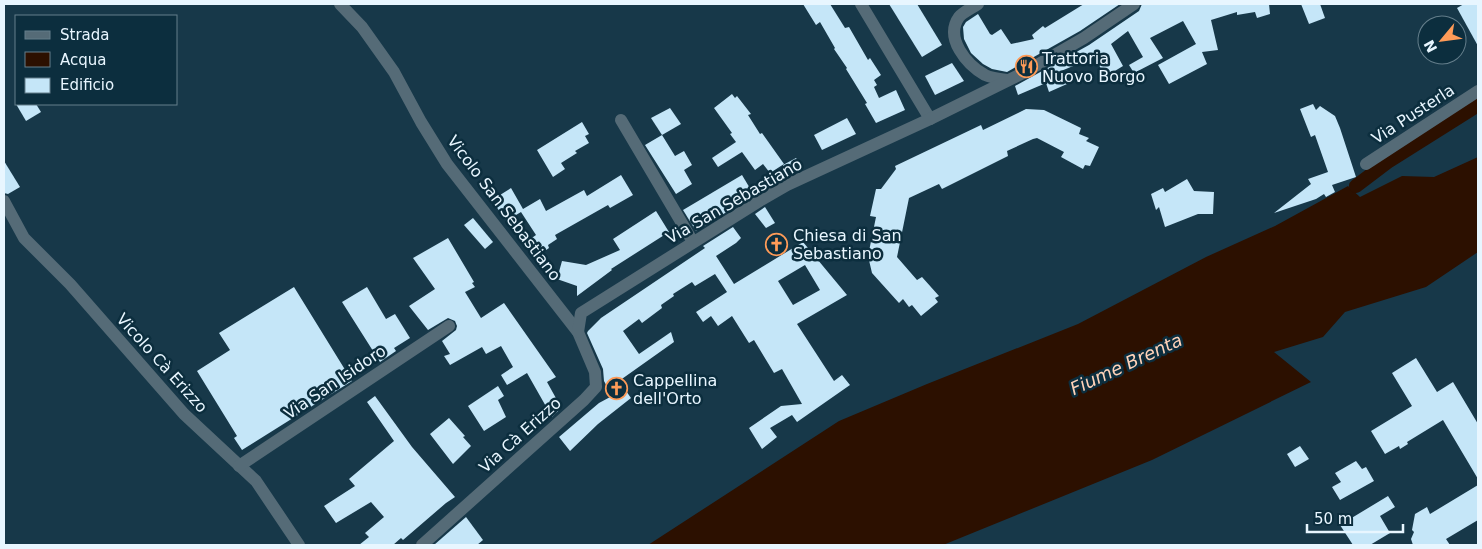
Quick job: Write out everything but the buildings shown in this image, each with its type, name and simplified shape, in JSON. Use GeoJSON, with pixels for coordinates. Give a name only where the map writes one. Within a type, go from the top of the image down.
{"type":"FeatureCollection","features":[{"type":"Feature","properties":{"kind":"street","name":"Vicolo San Sebastiano"},"geometry":{"type":"LineString","coordinates":[[340,4],[362,27],[394,72],[421,122],[447,164],[578,332]]}},
{"type":"Feature","properties":{"kind":"street"},"geometry":{"type":"LineString","coordinates":[[861,4],[930,119]]}},
{"type":"Feature","properties":{"kind":"street"},"geometry":{"type":"LineString","coordinates":[[978,4],[960,16],[954,27],[956,44],[964,58],[973,67],[987,76],[1008,80]]}},
{"type":"Feature","properties":{"kind":"street","name":"Via San Sebastiano"},"geometry":{"type":"LineString","coordinates":[[578,332],[581,313],[787,185],[930,119],[1056,56],[1134,4]]}},
{"type":"Feature","properties":{"kind":"street","name":"Via Pusterla"},"geometry":{"type":"LineString","coordinates":[[1366,164],[1478,92]]}},
{"type":"Feature","properties":{"kind":"street"},"geometry":{"type":"LineString","coordinates":[[621,120],[693,242]]}},
{"type":"Feature","properties":{"kind":"street","name":"Vicolo Cà Erizzo"},"geometry":{"type":"LineString","coordinates":[[4,201],[24,238],[70,284],[184,414],[256,482],[299,545]]}},
{"type":"Feature","properties":{"kind":"street","name":"Via San Isidoro"},"geometry":{"type":"LineString","coordinates":[[239,466],[449,326]]}},
{"type":"Feature","properties":{"kind":"street","name":"Via Cà Erizzo"},"geometry":{"type":"LineString","coordinates":[[422,545],[584,400],[596,387],[595,372],[578,332]]}},
{"type":"Feature","properties":{"kind":"water","name":"Fiume Brenta"},"geometry":{"type":"Polygon","coordinates":[[[1478,157],[1478,252],[1426,287],[1345,312],[1323,337],[1274,352],[1311,382],[1152,460],[943,545],[648,545],[839,421],[1078,324],[1206,257],[1275,226],[1348,186],[1360,197],[1402,176],[1434,177],[1478,157]]]}},
{"type":"Feature","properties":{"kind":"waterway"},"geometry":{"type":"LineString","coordinates":[[1356,186],[1389,161],[1478,105]]}},
{"type":"Feature","properties":{"kind":"place","name":"Trattoria Nuovo Borgo"},"geometry":{"type":"Point","coordinates":[1026,67]}},
{"type":"Feature","properties":{"kind":"place","name":"Chiesa di San Sebastiano"},"geometry":{"type":"Point","coordinates":[777,244]}},
{"type":"Feature","properties":{"kind":"place","name":"Cappellina dell'Orto"},"geometry":{"type":"Point","coordinates":[617,389]}}]}
